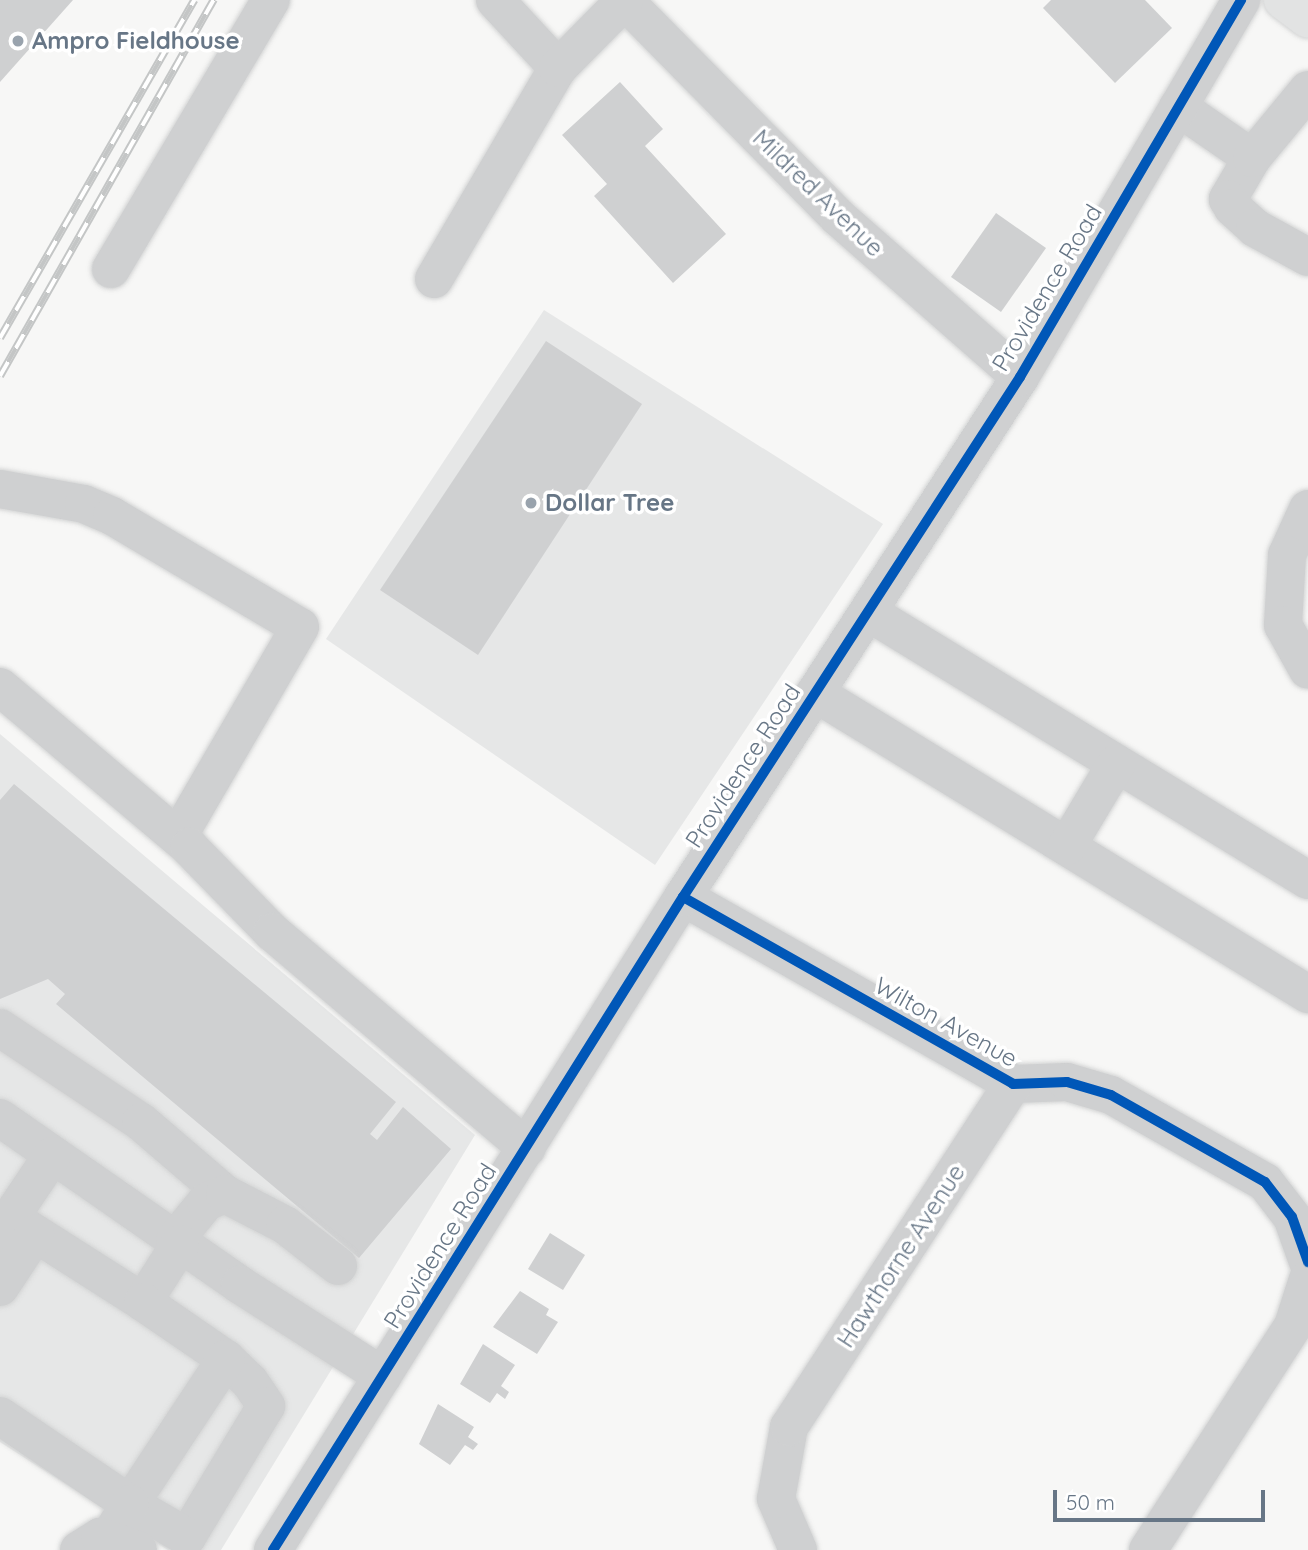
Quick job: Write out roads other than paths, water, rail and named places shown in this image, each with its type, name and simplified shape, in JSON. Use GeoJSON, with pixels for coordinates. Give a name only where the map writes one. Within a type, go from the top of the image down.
{"type":"FeatureCollection","features":[{"type":"Feature","properties":{"kind":"main road"},"geometry":{"type":"LineString","coordinates":[[1283,0],[1308,19]]}},
{"type":"Feature","properties":{"kind":"street"},"geometry":{"type":"LineString","coordinates":[[111,269],[271,0]]}},
{"type":"Feature","properties":{"kind":"street"},"geometry":{"type":"LineString","coordinates":[[495,0],[558,68]]}},
{"type":"Feature","properties":{"kind":"street"},"geometry":{"type":"LineString","coordinates":[[434,279],[558,68],[624,0]]}},
{"type":"Feature","properties":{"kind":"street","name":"Mildred Avenue"},"geometry":{"type":"LineString","coordinates":[[624,0],[838,217],[1020,377]]}},
{"type":"Feature","properties":{"kind":"street","name":"Providence Road"},"geometry":{"type":"LineString","coordinates":[[273,1550],[683,897],[1020,377],[1241,0]]}},
{"type":"Feature","properties":{"kind":"street"},"geometry":{"type":"LineString","coordinates":[[1308,90],[1252,158],[1228,199],[1255,228],[1308,257]]}},
{"type":"Feature","properties":{"kind":"street"},"geometry":{"type":"LineString","coordinates":[[1178,107],[1252,158]]}},
{"type":"Feature","properties":{"kind":"street"},"geometry":{"type":"LineString","coordinates":[[0,489],[84,504],[112,516],[300,628],[177,838]]}},
{"type":"Feature","properties":{"kind":"street"},"geometry":{"type":"LineString","coordinates":[[1308,509],[1287,555],[1283,625],[1308,670]]}},
{"type":"Feature","properties":{"kind":"street"},"geometry":{"type":"LineString","coordinates":[[868,612],[1308,880]]}},
{"type":"Feature","properties":{"kind":"street"},"geometry":{"type":"LineString","coordinates":[[0,687],[177,838],[272,932],[527,1148]]}},
{"type":"Feature","properties":{"kind":"street"},"geometry":{"type":"LineString","coordinates":[[815,693],[1308,995]]}},
{"type":"Feature","properties":{"kind":"street"},"geometry":{"type":"LineString","coordinates":[[1067,846],[1116,764]]}},
{"type":"Feature","properties":{"kind":"street","name":"Wilton Avenue"},"geometry":{"type":"LineString","coordinates":[[683,897],[1013,1084],[1067,1082],[1111,1095],[1265,1182],[1292,1217],[1308,1262]]}},
{"type":"Feature","properties":{"kind":"street"},"geometry":{"type":"LineString","coordinates":[[0,1028],[141,1122],[225,1194],[285,1225],[338,1266]]}},
{"type":"Feature","properties":{"kind":"street","name":"Hawthorne Avenue"},"geometry":{"type":"LineString","coordinates":[[797,1550],[776,1499],[789,1427],[1013,1084]]}},
{"type":"Feature","properties":{"kind":"street"},"geometry":{"type":"LineString","coordinates":[[0,1118],[177,1242],[383,1376]]}},
{"type":"Feature","properties":{"kind":"street"},"geometry":{"type":"LineString","coordinates":[[0,1287],[15,1228],[52,1156]]}},
{"type":"Feature","properties":{"kind":"street"},"geometry":{"type":"LineString","coordinates":[[143,1302],[177,1242],[206,1202],[225,1194]]}},
{"type":"Feature","properties":{"kind":"street"},"geometry":{"type":"LineString","coordinates":[[0,1416],[130,1504],[187,1537],[265,1406],[250,1382],[226,1359],[143,1302],[15,1228]]}},
{"type":"Feature","properties":{"kind":"street"},"geometry":{"type":"LineString","coordinates":[[1148,1550],[1293,1326],[1308,1279]]}},
{"type":"Feature","properties":{"kind":"street"},"geometry":{"type":"LineString","coordinates":[[108,1546],[130,1504],[226,1359]]}},
{"type":"Feature","properties":{"kind":"railway"},"geometry":{"type":"LineString","coordinates":[[0,338],[194,0]]}},
{"type":"Feature","properties":{"kind":"railway"},"geometry":{"type":"LineString","coordinates":[[0,376],[214,0]]}},
{"type":"Feature","properties":{"kind":"place","name":"Ampro Fieldhouse"},"geometry":{"type":"Point","coordinates":[18,41]}},
{"type":"Feature","properties":{"kind":"place","name":"Dollar Tree"},"geometry":{"type":"Point","coordinates":[531,503]}}]}
